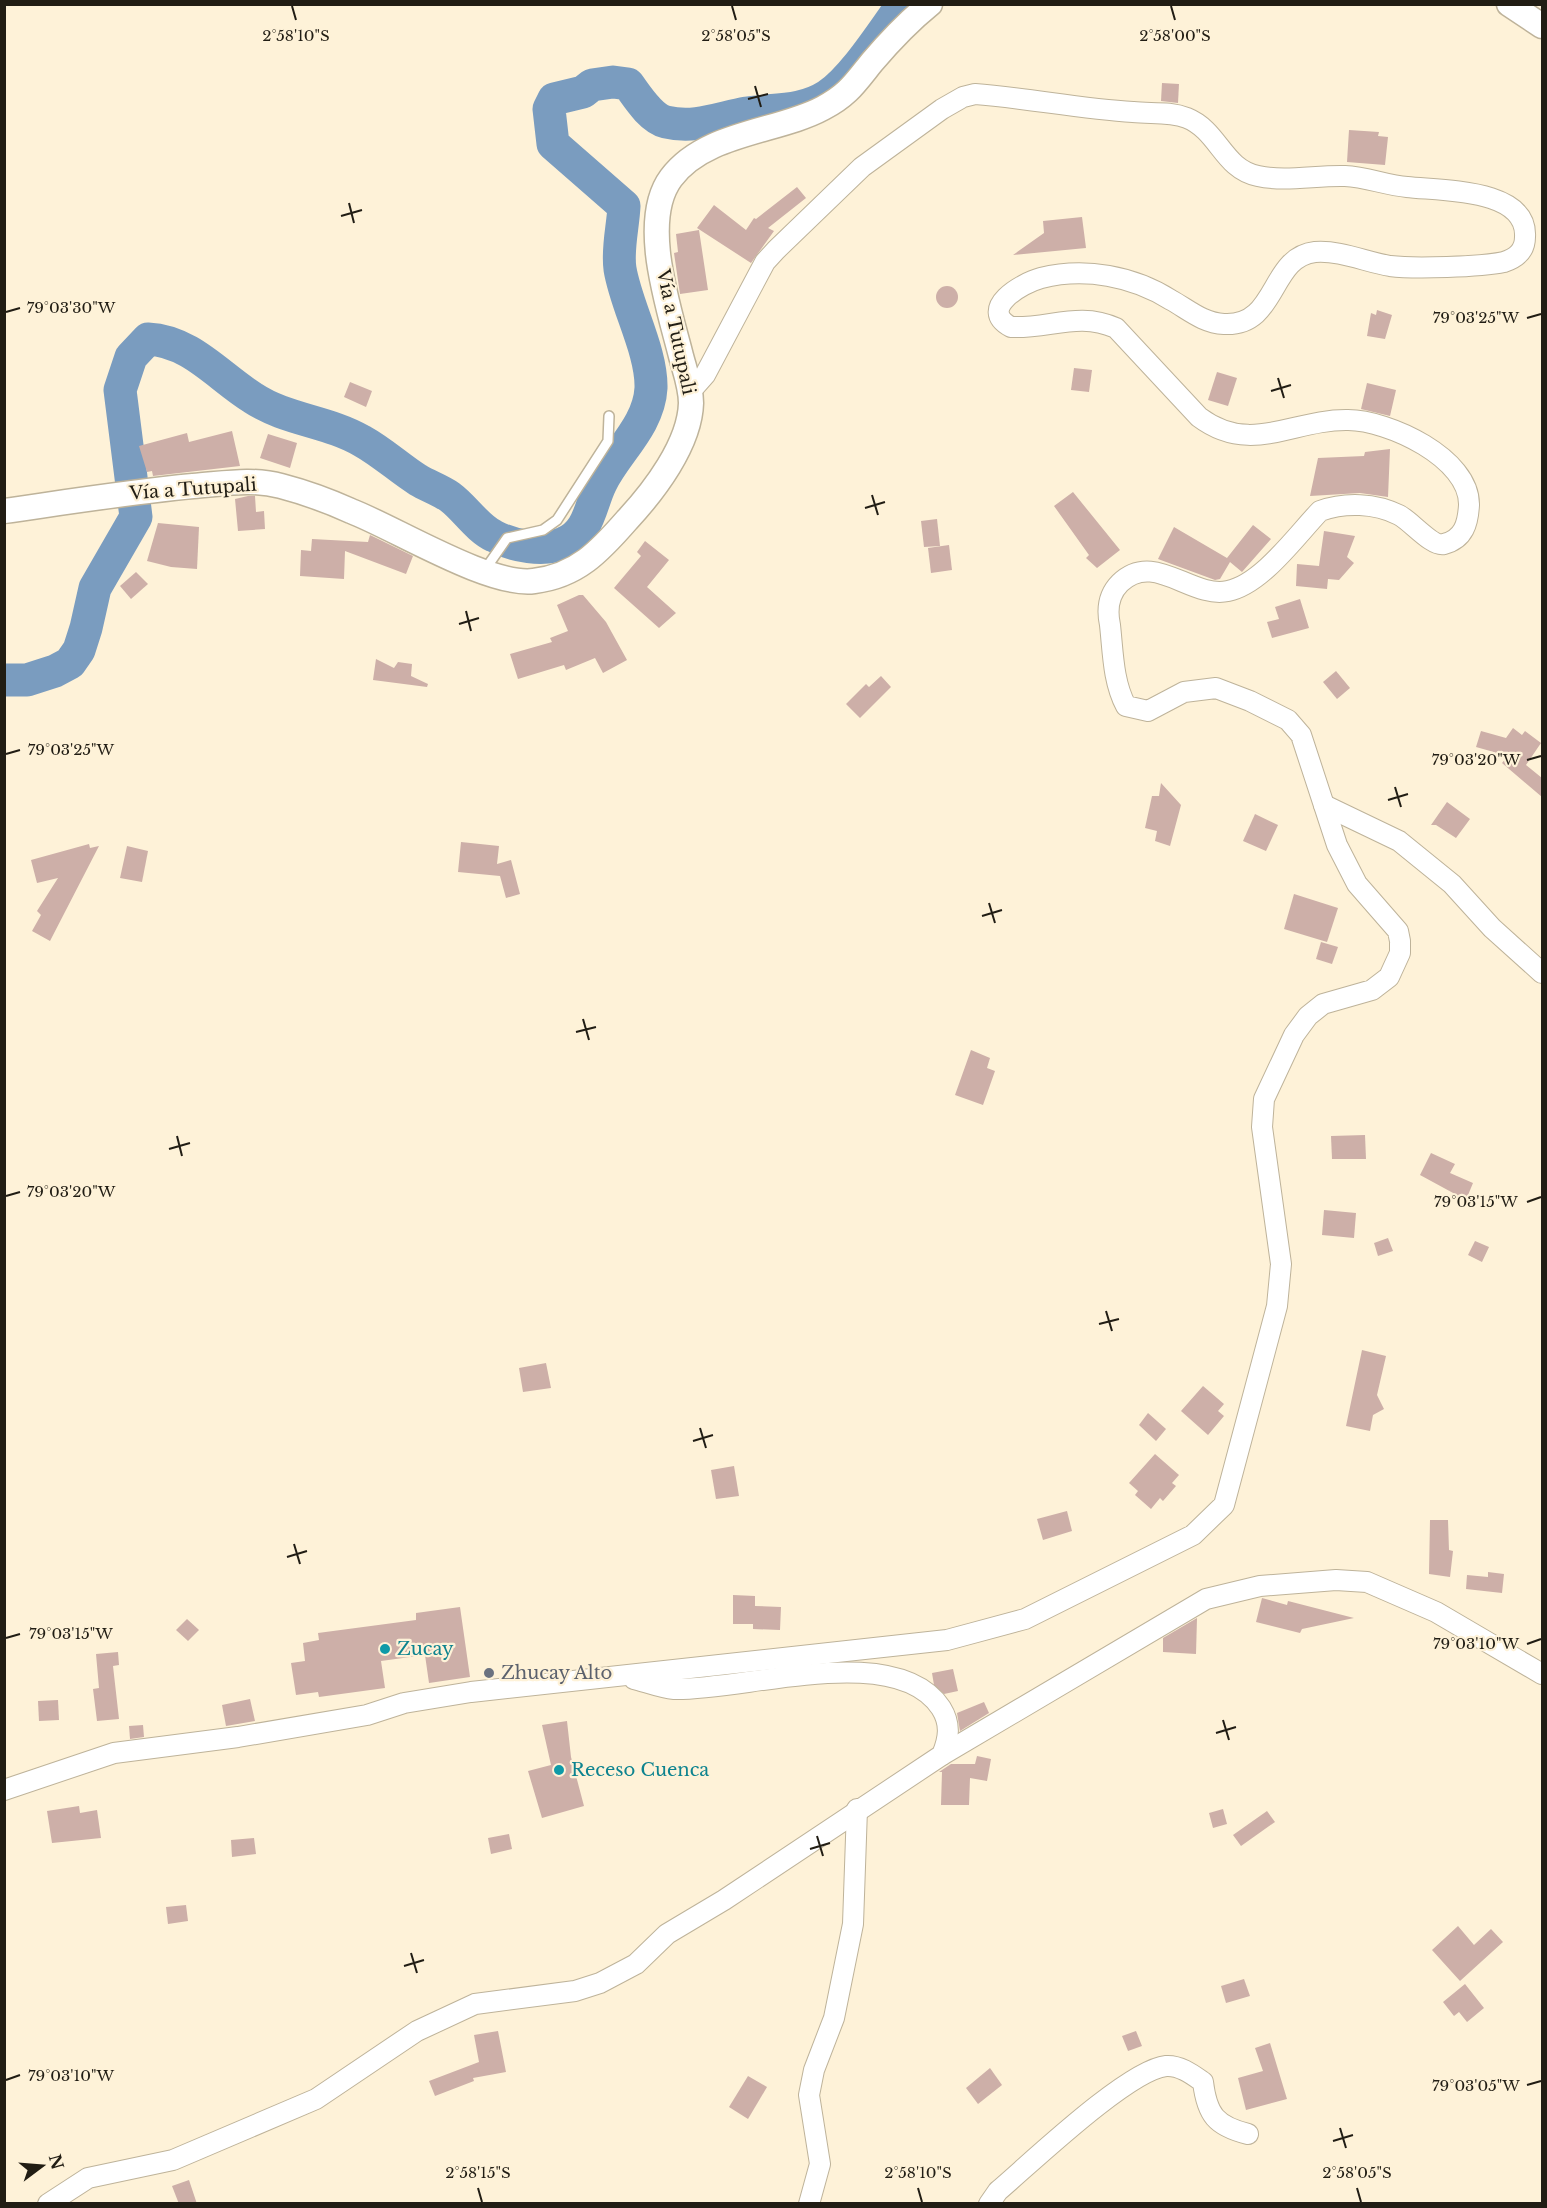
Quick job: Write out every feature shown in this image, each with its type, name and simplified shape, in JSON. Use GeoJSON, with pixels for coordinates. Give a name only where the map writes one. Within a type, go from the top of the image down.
{"type":"FeatureCollection","features":[{"type":"Feature","properties":{"kind":"street","name":"Vía a Tutupali"},"geometry":{"type":"LineString","coordinates":[[4,511],[151,490],[252,481],[280,485],[353,511],[436,552],[486,567],[501,578],[529,582],[562,576],[583,565],[598,553],[650,496],[677,451],[691,405],[690,392],[667,302],[656,232],[659,201],[671,178],[686,164],[734,138],[821,110],[852,90],[873,61],[930,4]]}},
{"type":"Feature","properties":{"kind":"street"},"geometry":{"type":"LineString","coordinates":[[1509,4],[1542,26]]}},
{"type":"Feature","properties":{"kind":"street"},"geometry":{"type":"LineString","coordinates":[[4,1790],[114,1753],[249,1735],[366,1715],[404,1703],[471,1692],[947,1640],[1025,1619],[1193,1535],[1224,1505],[1277,1306],[1281,1264],[1262,1127],[1264,1099],[1294,1035],[1308,1016],[1323,1004],[1372,990],[1389,977],[1400,953],[1398,930],[1357,884],[1337,845],[1301,735],[1288,720],[1267,708],[1216,688],[1184,692],[1148,711],[1126,706],[1119,693],[1107,608],[1117,585],[1127,577],[1139,572],[1159,573],[1211,591],[1226,592],[1237,588],[1262,572],[1320,511],[1332,507],[1358,504],[1389,511],[1402,516],[1436,543],[1444,544],[1462,534],[1467,525],[1469,502],[1465,484],[1456,471],[1430,449],[1386,426],[1365,421],[1346,420],[1272,434],[1241,436],[1214,428],[1199,417],[1116,328],[1099,320],[1081,319],[1011,327],[1004,323],[1000,313],[1001,304],[1007,295],[1026,282],[1078,273],[1139,282],[1210,323],[1240,322],[1263,309],[1290,264],[1314,252],[1359,258],[1392,266],[1489,265],[1517,257],[1525,242],[1526,231],[1521,216],[1507,205],[1484,195],[1404,187],[1345,176],[1260,177],[1240,171],[1204,126],[1185,117],[1162,112],[1134,113],[986,95],[963,97],[942,109],[862,167],[776,250],[765,262],[705,375],[690,392]]}},
{"type":"Feature","properties":{"kind":"street"},"geometry":{"type":"LineString","coordinates":[[1324,805],[1399,841],[1452,884],[1492,928],[1542,974]]}},
{"type":"Feature","properties":{"kind":"street"},"geometry":{"type":"LineString","coordinates":[[48,2204],[88,2178],[174,2160],[316,2099],[417,2031],[476,2004],[575,1990],[600,1983],[636,1964],[667,1934],[724,1900],[857,1809],[887,1793],[942,1755],[1206,1599],[1260,1586],[1336,1580],[1367,1582],[1436,1612],[1542,1674]]}},
{"type":"Feature","properties":{"kind":"street"},"geometry":{"type":"LineString","coordinates":[[620,1676],[672,1689],[753,1683],[808,1672],[882,1674],[911,1682],[932,1695],[946,1717],[949,1738],[942,1755]]}},
{"type":"Feature","properties":{"kind":"street"},"geometry":{"type":"LineString","coordinates":[[809,2204],[820,2164],[809,2095],[814,2070],[834,2018],[853,1924],[857,1809]]}},
{"type":"Feature","properties":{"kind":"street"},"geometry":{"type":"LineString","coordinates":[[989,2204],[998,2191],[1088,2114],[1152,2070],[1168,2066],[1190,2072],[1203,2082],[1206,2103],[1216,2121],[1228,2130],[1248,2134]]}},
{"type":"Feature","properties":{"kind":"lane"},"geometry":{"type":"LineString","coordinates":[[486,567],[507,538],[543,530],[557,520],[608,441],[609,416]]}},
{"type":"Feature","properties":{"kind":"building"},"geometry":{"type":"Polygon","coordinates":[[[1162,83],[1179,84],[1178,103],[1161,101],[1162,83]]]}},
{"type":"Feature","properties":{"kind":"building"},"geometry":{"type":"Polygon","coordinates":[[[1349,130],[1379,132],[1378,136],[1388,137],[1385,165],[1347,162],[1349,130]]]}},
{"type":"Feature","properties":{"kind":"building"},"geometry":{"type":"Polygon","coordinates":[[[797,187],[806,198],[768,228],[774,231],[751,263],[697,228],[714,205],[746,230],[754,218],[756,219],[797,187]]]}},
{"type":"Feature","properties":{"kind":"building"},"geometry":{"type":"Polygon","coordinates":[[[1082,217],[1086,248],[1013,255],[1044,233],[1043,221],[1082,217]]]}},
{"type":"Feature","properties":{"kind":"building"},"geometry":{"type":"Polygon","coordinates":[[[699,230],[708,290],[680,294],[674,253],[678,252],[676,234],[699,230]]]}},
{"type":"Feature","properties":{"kind":"building"},"geometry":{"type":"Polygon","coordinates":[[[947,286],[955,289],[958,297],[955,305],[947,308],[939,305],[936,297],[939,289],[947,286]]]}},
{"type":"Feature","properties":{"kind":"building"},"geometry":{"type":"Polygon","coordinates":[[[1377,310],[1392,315],[1385,339],[1367,336],[1371,313],[1376,315],[1377,310]]]}},
{"type":"Feature","properties":{"kind":"building"},"geometry":{"type":"Polygon","coordinates":[[[1074,368],[1092,370],[1089,392],[1071,390],[1074,368]]]}},
{"type":"Feature","properties":{"kind":"building"},"geometry":{"type":"Polygon","coordinates":[[[1217,372],[1237,378],[1228,406],[1208,400],[1217,372]]]}},
{"type":"Feature","properties":{"kind":"building"},"geometry":{"type":"Polygon","coordinates":[[[350,382],[372,391],[366,407],[344,397],[350,382]]]}},
{"type":"Feature","properties":{"kind":"building"},"geometry":{"type":"Polygon","coordinates":[[[1367,383],[1396,390],[1390,416],[1361,409],[1367,383]]]}},
{"type":"Feature","properties":{"kind":"building"},"geometry":{"type":"Polygon","coordinates":[[[232,431],[240,466],[153,476],[152,471],[147,472],[139,446],[187,433],[189,442],[232,431]]]}},
{"type":"Feature","properties":{"kind":"building"},"geometry":{"type":"Polygon","coordinates":[[[268,434],[297,443],[290,468],[260,458],[268,434]]]}},
{"type":"Feature","properties":{"kind":"building"},"geometry":{"type":"Polygon","coordinates":[[[1390,449],[1388,497],[1360,493],[1310,496],[1318,458],[1364,456],[1365,452],[1390,449]]]}},
{"type":"Feature","properties":{"kind":"building"},"geometry":{"type":"Polygon","coordinates":[[[1073,492],[1120,550],[1097,568],[1086,558],[1089,555],[1054,506],[1073,492]]]}},
{"type":"Feature","properties":{"kind":"building"},"geometry":{"type":"Polygon","coordinates":[[[255,496],[256,512],[264,511],[265,529],[238,531],[235,499],[255,496]]]}},
{"type":"Feature","properties":{"kind":"building"},"geometry":{"type":"Polygon","coordinates":[[[937,519],[940,546],[924,547],[921,521],[937,519]]]}},
{"type":"Feature","properties":{"kind":"building"},"geometry":{"type":"Polygon","coordinates":[[[158,523],[199,527],[197,569],[171,567],[147,561],[158,523]]]}},
{"type":"Feature","properties":{"kind":"building"},"geometry":{"type":"Polygon","coordinates":[[[1253,525],[1271,539],[1242,572],[1230,562],[1220,579],[1215,580],[1158,559],[1174,527],[1227,558],[1253,525]]]}},
{"type":"Feature","properties":{"kind":"building"},"geometry":{"type":"Polygon","coordinates":[[[1324,531],[1355,536],[1347,557],[1354,563],[1339,580],[1328,579],[1327,589],[1296,586],[1297,564],[1319,566],[1324,531]]]}},
{"type":"Feature","properties":{"kind":"building"},"geometry":{"type":"Polygon","coordinates":[[[370,535],[413,556],[406,574],[345,551],[344,579],[300,576],[301,550],[311,551],[312,539],[368,542],[370,535]]]}},
{"type":"Feature","properties":{"kind":"building"},"geometry":{"type":"Polygon","coordinates":[[[645,541],[669,560],[647,587],[676,613],[659,628],[614,588],[641,556],[637,552],[645,541]]]}},
{"type":"Feature","properties":{"kind":"building"},"geometry":{"type":"Polygon","coordinates":[[[949,545],[952,570],[931,573],[928,548],[949,545]]]}},
{"type":"Feature","properties":{"kind":"building"},"geometry":{"type":"Polygon","coordinates":[[[136,572],[148,584],[131,599],[120,586],[136,572]]]}},
{"type":"Feature","properties":{"kind":"building"},"geometry":{"type":"Polygon","coordinates":[[[583,595],[606,622],[627,660],[603,673],[595,658],[566,670],[564,665],[518,679],[510,654],[552,642],[550,638],[568,631],[557,605],[583,595]]]}},
{"type":"Feature","properties":{"kind":"building"},"geometry":{"type":"Polygon","coordinates":[[[1300,599],[1309,628],[1272,638],[1267,622],[1279,619],[1275,607],[1300,599]]]}},
{"type":"Feature","properties":{"kind":"building"},"geometry":{"type":"Polygon","coordinates":[[[376,659],[394,668],[398,662],[412,664],[411,676],[428,684],[427,687],[373,680],[376,659]]]}},
{"type":"Feature","properties":{"kind":"building"},"geometry":{"type":"Polygon","coordinates":[[[1336,671],[1350,688],[1337,699],[1323,682],[1336,671]]]}},
{"type":"Feature","properties":{"kind":"building"},"geometry":{"type":"Polygon","coordinates":[[[881,676],[891,687],[860,718],[846,704],[866,684],[869,687],[881,676]]]}},
{"type":"Feature","properties":{"kind":"building"},"geometry":{"type":"Polygon","coordinates":[[[1513,728],[1522,735],[1525,731],[1541,743],[1526,765],[1542,778],[1542,797],[1502,763],[1508,756],[1476,747],[1481,731],[1506,738],[1513,728]]]}},
{"type":"Feature","properties":{"kind":"building"},"geometry":{"type":"Polygon","coordinates":[[[1161,783],[1181,805],[1170,846],[1155,841],[1157,831],[1145,828],[1152,796],[1159,796],[1161,783]]]}},
{"type":"Feature","properties":{"kind":"building"},"geometry":{"type":"Polygon","coordinates":[[[1447,802],[1470,819],[1456,838],[1436,825],[1431,825],[1447,802]]]}},
{"type":"Feature","properties":{"kind":"building"},"geometry":{"type":"Polygon","coordinates":[[[1255,814],[1278,825],[1266,851],[1243,841],[1255,814]]]}},
{"type":"Feature","properties":{"kind":"building"},"geometry":{"type":"Polygon","coordinates":[[[461,842],[499,846],[497,864],[511,860],[520,894],[506,898],[500,876],[458,872],[461,842]]]}},
{"type":"Feature","properties":{"kind":"building"},"geometry":{"type":"Polygon","coordinates":[[[89,844],[90,848],[99,846],[50,941],[32,931],[41,915],[37,911],[58,878],[37,883],[31,860],[89,844]]]}},
{"type":"Feature","properties":{"kind":"building"},"geometry":{"type":"Polygon","coordinates":[[[127,846],[148,851],[142,882],[120,878],[127,846]]]}},
{"type":"Feature","properties":{"kind":"building"},"geometry":{"type":"Polygon","coordinates":[[[1294,894],[1338,908],[1327,942],[1284,929],[1294,894]]]}},
{"type":"Feature","properties":{"kind":"building"},"geometry":{"type":"Polygon","coordinates":[[[1321,942],[1338,947],[1332,964],[1316,959],[1321,942]]]}},
{"type":"Feature","properties":{"kind":"building"},"geometry":{"type":"Polygon","coordinates":[[[971,1050],[990,1058],[987,1068],[995,1071],[983,1105],[955,1095],[971,1050]]]}},
{"type":"Feature","properties":{"kind":"building"},"geometry":{"type":"Polygon","coordinates":[[[1365,1135],[1366,1159],[1332,1159],[1331,1136],[1365,1135]]]}},
{"type":"Feature","properties":{"kind":"building"},"geometry":{"type":"Polygon","coordinates":[[[1431,1153],[1455,1164],[1450,1173],[1473,1183],[1466,1200],[1420,1175],[1431,1153]]]}},
{"type":"Feature","properties":{"kind":"building"},"geometry":{"type":"Polygon","coordinates":[[[1324,1210],[1356,1213],[1354,1238],[1322,1235],[1324,1210]]]}},
{"type":"Feature","properties":{"kind":"building"},"geometry":{"type":"Polygon","coordinates":[[[1388,1238],[1393,1251],[1378,1256],[1374,1243],[1388,1238]]]}},
{"type":"Feature","properties":{"kind":"building"},"geometry":{"type":"Polygon","coordinates":[[[1475,1241],[1489,1247],[1482,1262],[1468,1255],[1475,1241]]]}},
{"type":"Feature","properties":{"kind":"building"},"geometry":{"type":"Polygon","coordinates":[[[1362,1350],[1386,1356],[1377,1395],[1384,1409],[1373,1415],[1370,1431],[1346,1426],[1362,1350]]]}},
{"type":"Feature","properties":{"kind":"building"},"geometry":{"type":"Polygon","coordinates":[[[546,1363],[551,1388],[523,1392],[519,1368],[546,1363]]]}},
{"type":"Feature","properties":{"kind":"building"},"geometry":{"type":"Polygon","coordinates":[[[1203,1386],[1224,1404],[1218,1411],[1224,1416],[1208,1435],[1181,1411],[1203,1386]]]}},
{"type":"Feature","properties":{"kind":"building"},"geometry":{"type":"Polygon","coordinates":[[[1148,1413],[1166,1429],[1156,1441],[1139,1425],[1148,1413]]]}},
{"type":"Feature","properties":{"kind":"building"},"geometry":{"type":"Polygon","coordinates":[[[1155,1454],[1179,1475],[1172,1483],[1176,1486],[1163,1501],[1160,1498],[1151,1509],[1135,1495],[1138,1491],[1129,1483],[1155,1454]]]}},
{"type":"Feature","properties":{"kind":"building"},"geometry":{"type":"Polygon","coordinates":[[[734,1466],[739,1496],[716,1499],[711,1470],[734,1466]]]}},
{"type":"Feature","properties":{"kind":"building"},"geometry":{"type":"Polygon","coordinates":[[[1067,1511],[1072,1531],[1043,1540],[1037,1519],[1067,1511]]]}},
{"type":"Feature","properties":{"kind":"building"},"geometry":{"type":"Polygon","coordinates":[[[1430,1520],[1448,1520],[1449,1550],[1453,1551],[1450,1577],[1429,1574],[1430,1520]]]}},
{"type":"Feature","properties":{"kind":"building"},"geometry":{"type":"Polygon","coordinates":[[[1488,1572],[1504,1574],[1502,1593],[1466,1589],[1467,1575],[1488,1577],[1488,1572]]]}},
{"type":"Feature","properties":{"kind":"building"},"geometry":{"type":"Polygon","coordinates":[[[733,1595],[755,1596],[755,1606],[781,1607],[780,1630],[753,1629],[753,1624],[733,1624],[733,1595]]]}},
{"type":"Feature","properties":{"kind":"building"},"geometry":{"type":"Polygon","coordinates":[[[1262,1598],[1287,1605],[1288,1601],[1354,1618],[1302,1629],[1300,1633],[1256,1622],[1262,1598]]]}},
{"type":"Feature","properties":{"kind":"building","name":"Zucay"},"geometry":{"type":"Polygon","coordinates":[[[460,1607],[470,1677],[429,1683],[425,1655],[381,1661],[385,1688],[319,1697],[318,1692],[296,1695],[291,1663],[305,1661],[303,1643],[319,1640],[318,1633],[416,1620],[416,1613],[460,1607]]]}},
{"type":"Feature","properties":{"kind":"building"},"geometry":{"type":"Polygon","coordinates":[[[1197,1618],[1196,1654],[1163,1652],[1163,1638],[1197,1618]]]}},
{"type":"Feature","properties":{"kind":"building"},"geometry":{"type":"Polygon","coordinates":[[[187,1619],[199,1630],[188,1641],[176,1630],[187,1619]]]}},
{"type":"Feature","properties":{"kind":"building"},"geometry":{"type":"Polygon","coordinates":[[[118,1652],[119,1665],[113,1666],[119,1719],[97,1721],[93,1689],[99,1688],[96,1654],[118,1652]]]}},
{"type":"Feature","properties":{"kind":"building"},"geometry":{"type":"Polygon","coordinates":[[[953,1669],[958,1691],[944,1694],[934,1685],[932,1673],[953,1669]]]}},
{"type":"Feature","properties":{"kind":"building"},"geometry":{"type":"Polygon","coordinates":[[[250,1699],[255,1721],[226,1726],[222,1705],[250,1699]]]}},
{"type":"Feature","properties":{"kind":"building"},"geometry":{"type":"Polygon","coordinates":[[[58,1700],[59,1720],[39,1721],[38,1701],[58,1700]]]}},
{"type":"Feature","properties":{"kind":"building"},"geometry":{"type":"Polygon","coordinates":[[[984,1702],[989,1713],[960,1731],[957,1713],[984,1702]]]}},
{"type":"Feature","properties":{"kind":"building","name":"Receso Cuenca"},"geometry":{"type":"Polygon","coordinates":[[[567,1721],[571,1757],[584,1806],[542,1818],[528,1771],[551,1765],[542,1725],[567,1721]]]}},
{"type":"Feature","properties":{"kind":"building"},"geometry":{"type":"Polygon","coordinates":[[[143,1725],[144,1737],[130,1739],[129,1726],[143,1725]]]}},
{"type":"Feature","properties":{"kind":"building"},"geometry":{"type":"Polygon","coordinates":[[[977,1756],[991,1759],[987,1781],[970,1778],[969,1805],[941,1805],[942,1772],[939,1772],[951,1764],[975,1764],[977,1756]]]}},
{"type":"Feature","properties":{"kind":"building"},"geometry":{"type":"Polygon","coordinates":[[[79,1806],[80,1813],[97,1810],[101,1838],[52,1843],[47,1811],[79,1806]]]}},
{"type":"Feature","properties":{"kind":"building"},"geometry":{"type":"Polygon","coordinates":[[[1223,1809],[1227,1824],[1213,1828],[1209,1813],[1223,1809]]]}},
{"type":"Feature","properties":{"kind":"building"},"geometry":{"type":"Polygon","coordinates":[[[1267,1811],[1275,1822],[1241,1846],[1233,1835],[1267,1811]]]}},
{"type":"Feature","properties":{"kind":"building"},"geometry":{"type":"Polygon","coordinates":[[[509,1834],[512,1849],[491,1854],[488,1838],[509,1834]]]}},
{"type":"Feature","properties":{"kind":"building"},"geometry":{"type":"Polygon","coordinates":[[[254,1838],[256,1854],[232,1857],[231,1840],[254,1838]]]}},
{"type":"Feature","properties":{"kind":"building"},"geometry":{"type":"Polygon","coordinates":[[[186,1905],[188,1921],[168,1924],[166,1907],[186,1905]]]}},
{"type":"Feature","properties":{"kind":"building"},"geometry":{"type":"Polygon","coordinates":[[[1458,1926],[1474,1945],[1491,1929],[1503,1942],[1460,1981],[1432,1950],[1458,1926]]]}},
{"type":"Feature","properties":{"kind":"building"},"geometry":{"type":"Polygon","coordinates":[[[1244,1979],[1250,1996],[1226,2003],[1221,1986],[1244,1979]]]}},
{"type":"Feature","properties":{"kind":"building"},"geometry":{"type":"Polygon","coordinates":[[[1465,1984],[1484,2008],[1467,2022],[1459,2012],[1454,2016],[1443,2002],[1465,1984]]]}},
{"type":"Feature","properties":{"kind":"building"},"geometry":{"type":"Polygon","coordinates":[[[498,2031],[506,2072],[473,2078],[474,2081],[435,2096],[429,2081],[479,2062],[474,2035],[498,2031]]]}},
{"type":"Feature","properties":{"kind":"building"},"geometry":{"type":"Polygon","coordinates":[[[1136,2031],[1142,2046],[1128,2051],[1122,2036],[1136,2031]]]}},
{"type":"Feature","properties":{"kind":"building"},"geometry":{"type":"Polygon","coordinates":[[[1270,2043],[1287,2099],[1246,2110],[1238,2078],[1263,2071],[1255,2048],[1270,2043]]]}},
{"type":"Feature","properties":{"kind":"building"},"geometry":{"type":"Polygon","coordinates":[[[990,2068],[1002,2085],[978,2104],[966,2088],[990,2068]]]}},
{"type":"Feature","properties":{"kind":"building"},"geometry":{"type":"Polygon","coordinates":[[[748,2076],[767,2087],[748,2119],[729,2107],[748,2076]]]}},
{"type":"Feature","properties":{"kind":"building"},"geometry":{"type":"Polygon","coordinates":[[[189,2180],[197,2204],[179,2204],[172,2186],[189,2180]]]}},
{"type":"Feature","properties":{"kind":"waterway"},"geometry":{"type":"LineString","coordinates":[[4,680],[27,680],[55,671],[70,663],[79,650],[95,588],[136,517],[120,390],[131,357],[148,339],[163,341],[191,353],[240,390],[266,405],[349,434],[362,441],[418,480],[450,497],[482,528],[494,536],[510,543],[538,547],[556,546],[573,538],[584,525],[607,472],[638,427],[649,402],[651,388],[647,359],[620,269],[624,206],[553,144],[549,109],[554,99],[583,92],[592,85],[613,82],[628,84],[644,106],[655,116],[660,120],[677,124],[707,122],[747,113],[808,105],[827,96],[847,78],[903,4]]}},
{"type":"Feature","properties":{"kind":"place","name":"Zucay"},"geometry":{"type":"Point","coordinates":[385,1649]}},
{"type":"Feature","properties":{"kind":"place","name":"Zhucay Alto"},"geometry":{"type":"Point","coordinates":[489,1673]}},
{"type":"Feature","properties":{"kind":"place","name":"Receso Cuenca"},"geometry":{"type":"Point","coordinates":[559,1770]}}]}
